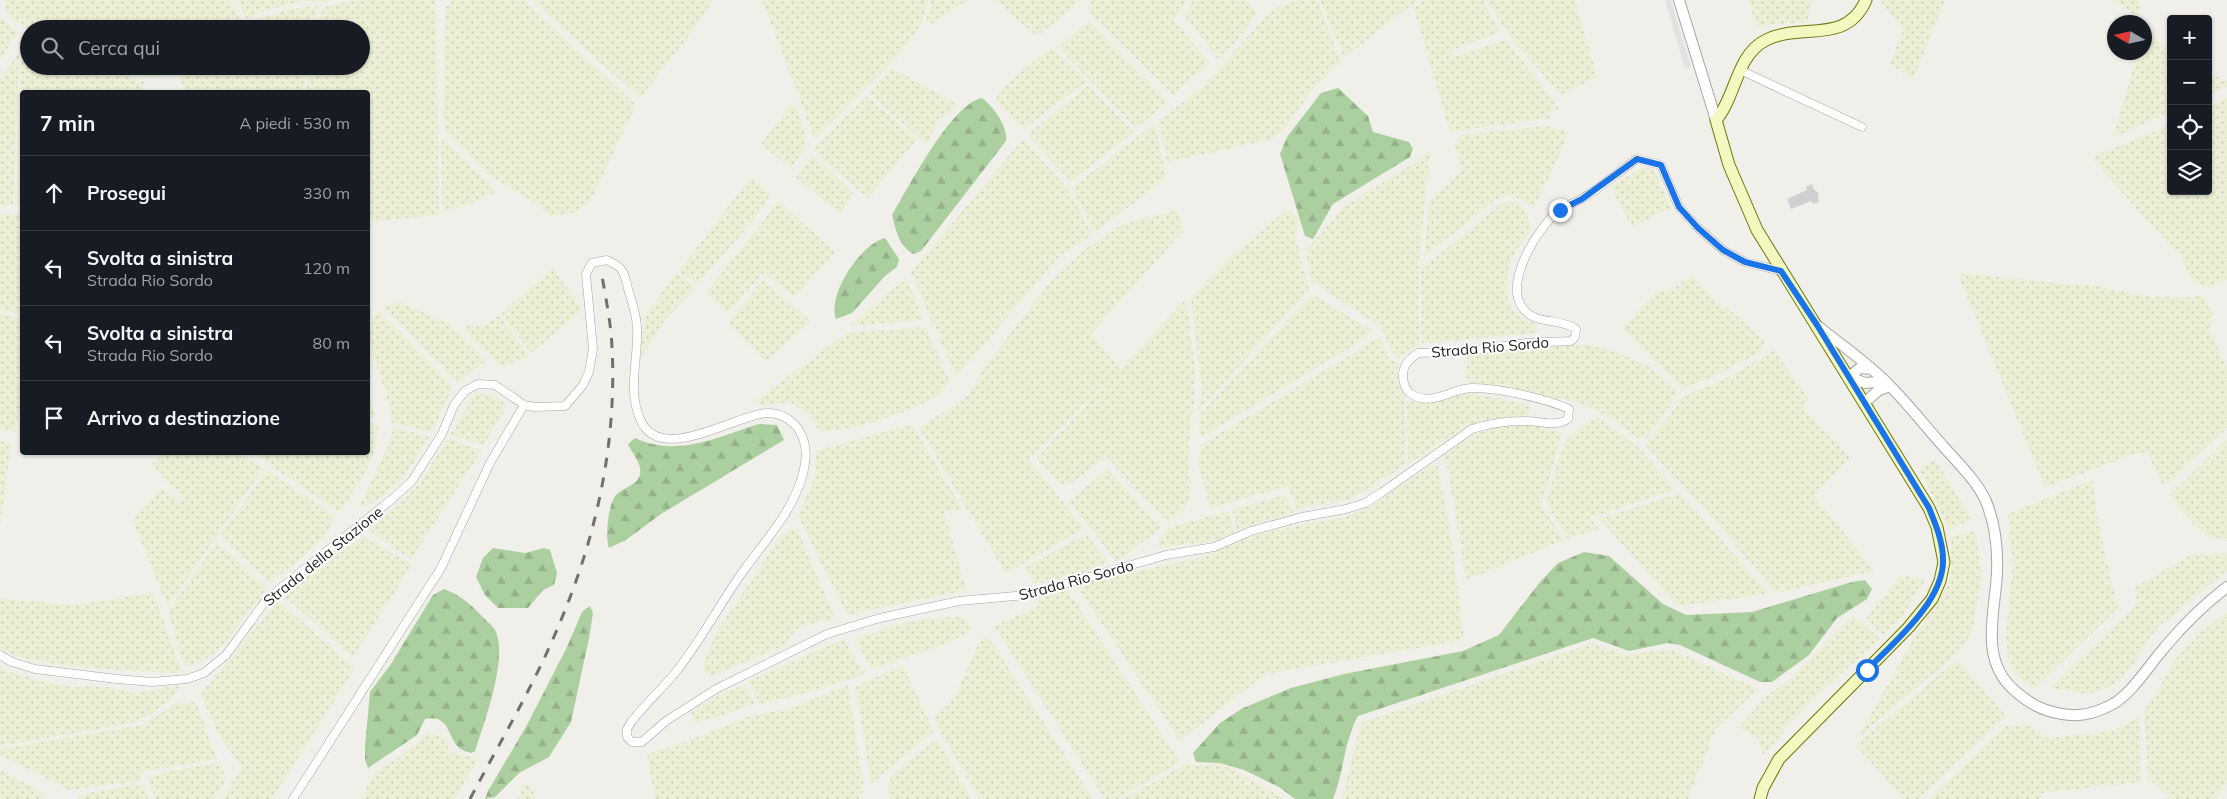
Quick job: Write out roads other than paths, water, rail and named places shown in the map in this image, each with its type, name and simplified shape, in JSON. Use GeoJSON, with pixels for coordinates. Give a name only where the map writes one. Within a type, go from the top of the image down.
{"type":"FeatureCollection","features":[{"type":"Feature","properties":{"kind":"main road"},"geometry":{"type":"LineString","coordinates":[[1760,799],[1763,788],[1779,759],[1908,628],[1932,598],[1940,581],[1944,562],[1937,527],[1929,508],[1757,230],[1742,200],[1729,165],[1716,120],[1724,110],[1740,70],[1753,51],[1765,40],[1785,34],[1838,28],[1852,20],[1866,0]]}},
{"type":"Feature","properties":{"kind":"street"},"geometry":{"type":"LineString","coordinates":[[1679,0],[1716,120]]}},
{"type":"Feature","properties":{"kind":"street"},"geometry":{"type":"LineString","coordinates":[[1740,70],[1862,126]]}},
{"type":"Feature","properties":{"kind":"street","name":"Strada Rio Sordo"},"geometry":{"type":"LineString","coordinates":[[524,405],[535,407],[565,406],[583,385],[589,372],[593,349],[586,274],[592,263],[607,260],[621,268],[634,309],[637,326],[633,390],[638,413],[646,432],[660,438],[675,438],[703,433],[752,416],[767,413],[780,414],[790,420],[805,442],[807,453],[802,478],[779,522],[674,674],[645,704],[627,730],[627,737],[632,742],[642,742],[666,721],[716,689],[826,634],[848,626],[958,601],[1027,595],[1166,555],[1214,547],[1251,531],[1365,503],[1472,429],[1516,421],[1561,424],[1568,419],[1569,409],[1544,400],[1470,388],[1433,399],[1412,395],[1405,388],[1403,378],[1404,367],[1418,353],[1470,352],[1526,343],[1571,341],[1575,337],[1576,329],[1560,322],[1541,321],[1529,314],[1521,306],[1517,282],[1520,268],[1538,233],[1560,210],[1582,199],[1637,159],[1661,165],[1683,212],[1723,250],[1745,262],[1781,271]]}},
{"type":"Feature","properties":{"kind":"street"},"geometry":{"type":"LineString","coordinates":[[1817,325],[1854,352],[1890,386],[1969,475],[1984,498],[1992,520],[1997,547],[1997,574],[1991,636],[1996,664],[2006,684],[2026,702],[2055,713],[2072,715],[2090,714],[2114,704],[2134,684],[2198,610],[2227,587]]}},
{"type":"Feature","properties":{"kind":"street"},"geometry":{"type":"LineString","coordinates":[[1848,378],[1860,368],[1872,369]]}},
{"type":"Feature","properties":{"kind":"street"},"geometry":{"type":"LineString","coordinates":[[1848,378],[1865,382],[1883,382],[1890,386]]}},
{"type":"Feature","properties":{"kind":"street","name":"Strada della Stazione"},"geometry":{"type":"LineString","coordinates":[[0,655],[12,662],[35,669],[117,679],[152,682],[187,679],[204,673],[226,655],[267,599],[378,511],[412,481],[442,434],[454,405],[465,391],[478,384],[495,385],[524,405]]}},
{"type":"Feature","properties":{"kind":"street"},"geometry":{"type":"LineString","coordinates":[[1864,402],[1880,390],[1890,386]]}},
{"type":"Feature","properties":{"kind":"street"},"geometry":{"type":"LineString","coordinates":[[294,799],[441,568],[490,464],[524,405]]}},
{"type":"Feature","properties":{"kind":"railway"},"geometry":{"type":"LineString","coordinates":[[470,799],[551,643],[574,587],[594,521],[608,452],[613,382],[611,329],[602,276]]}}]}
